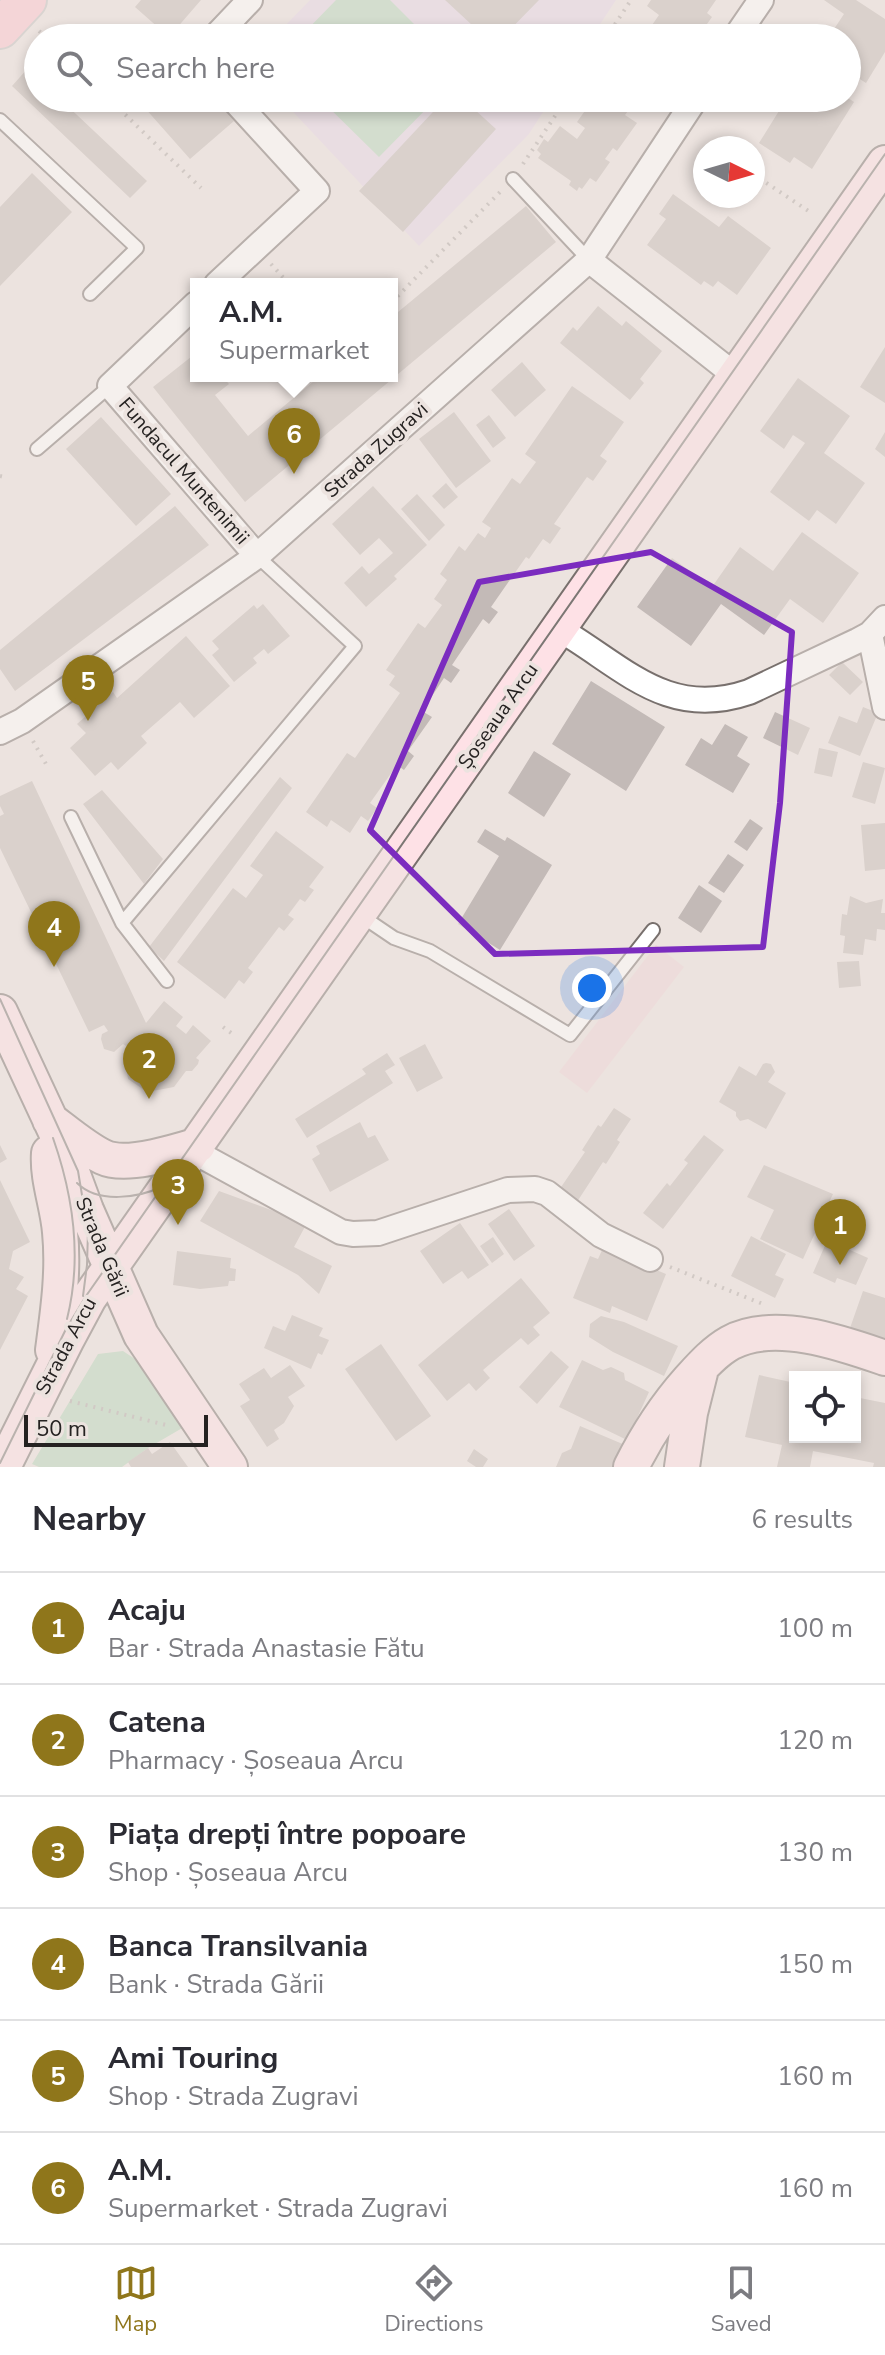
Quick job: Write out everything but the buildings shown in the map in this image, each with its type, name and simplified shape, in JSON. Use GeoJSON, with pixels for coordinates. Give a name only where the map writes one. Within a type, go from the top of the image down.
{"type":"FeatureCollection","features":[{"type":"Feature","properties":{"kind":"main road"},"geometry":{"type":"LineString","coordinates":[[0,29],[33,15]]}},
{"type":"Feature","properties":{"kind":"main road","name":"Șoseaua Arcu"},"geometry":{"type":"LineString","coordinates":[[110,1269],[885,163]]}},
{"type":"Feature","properties":{"kind":"main road","name":"Strada Gării"},"geometry":{"type":"LineString","coordinates":[[0,1012],[50,1120],[110,1269],[141,1335],[230,1467]]}},
{"type":"Feature","properties":{"kind":"main road"},"geometry":{"type":"LineString","coordinates":[[50,1120],[105,1159],[132,1160],[196,1148]]}},
{"type":"Feature","properties":{"kind":"main road"},"geometry":{"type":"LineString","coordinates":[[46,1383],[60,1291],[61,1234],[48,1165],[50,1120]]}},
{"type":"Feature","properties":{"kind":"main road","name":"Strada Arcu"},"geometry":{"type":"LineString","coordinates":[[3,1467],[89,1298],[110,1269]]}},
{"type":"Feature","properties":{"kind":"main road"},"geometry":{"type":"LineString","coordinates":[[659,1467],[633,1467],[645,1439],[663,1412],[702,1366],[730,1343],[751,1336],[801,1335],[842,1343],[885,1358]]}},
{"type":"Feature","properties":{"kind":"main road"},"geometry":{"type":"LineString","coordinates":[[682,1467],[690,1413],[702,1366]]}},
{"type":"Feature","properties":{"kind":"street"},"geometry":{"type":"LineString","coordinates":[[227,24],[250,0]]}},
{"type":"Feature","properties":{"kind":"street"},"geometry":{"type":"LineString","coordinates":[[745,24],[761,0]]}},
{"type":"Feature","properties":{"kind":"street"},"geometry":{"type":"LineString","coordinates":[[223,278],[317,191],[245,112]]}},
{"type":"Feature","properties":{"kind":"street","name":"Strada Zugravi"},"geometry":{"type":"LineString","coordinates":[[0,732],[22,721],[257,556],[589,260],[687,112]]}},
{"type":"Feature","properties":{"kind":"street"},"geometry":{"type":"LineString","coordinates":[[589,260],[736,376]]}},
{"type":"Feature","properties":{"kind":"street"},"geometry":{"type":"LineString","coordinates":[[110,386],[190,310]]}},
{"type":"Feature","properties":{"kind":"street","name":"Fundacul Muntenimii"},"geometry":{"type":"LineString","coordinates":[[110,386],[257,556]]}},
{"type":"Feature","properties":{"kind":"street"},"geometry":{"type":"LineString","coordinates":[[559,629],[648,687],[685,700],[731,698],[749,692],[877,626],[885,707]]}},
{"type":"Feature","properties":{"kind":"street"},"geometry":{"type":"LineString","coordinates":[[196,1148],[341,1232],[378,1233],[508,1190],[535,1189],[547,1193],[601,1235],[650,1259]]}},
{"type":"Feature","properties":{"kind":"lane"},"geometry":{"type":"LineString","coordinates":[[0,120],[137,248],[90,294]]}},
{"type":"Feature","properties":{"kind":"lane"},"geometry":{"type":"LineString","coordinates":[[513,179],[589,260]]}},
{"type":"Feature","properties":{"kind":"lane"},"geometry":{"type":"LineString","coordinates":[[37,449],[110,386]]}},
{"type":"Feature","properties":{"kind":"lane"},"geometry":{"type":"LineString","coordinates":[[122,923],[355,646],[257,556]]}},
{"type":"Feature","properties":{"kind":"lane"},"geometry":{"type":"LineString","coordinates":[[71,817],[122,923],[167,981]]}},
{"type":"Feature","properties":{"kind":"lane"},"geometry":{"type":"LineString","coordinates":[[358,914],[394,938],[430,951],[570,1035],[653,930]]}},
{"type":"Feature","properties":{"kind":"path"},"geometry":{"type":"LineString","coordinates":[[615,24],[631,0]]}},
{"type":"Feature","properties":{"kind":"path"},"geometry":{"type":"LineString","coordinates":[[122,112],[201,188]]}},
{"type":"Feature","properties":{"kind":"path"},"geometry":{"type":"LineString","coordinates":[[398,296],[513,179],[558,112]]}},
{"type":"Feature","properties":{"kind":"path"},"geometry":{"type":"LineString","coordinates":[[765,182],[810,212]]}},
{"type":"Feature","properties":{"kind":"path"},"geometry":{"type":"LineString","coordinates":[[223,1027],[234,1035]]}},
{"type":"Feature","properties":{"kind":"path"},"geometry":{"type":"LineString","coordinates":[[650,1259],[774,1308],[801,1335]]}},
{"type":"Feature","properties":{"kind":"path"},"geometry":{"type":"LineString","coordinates":[[46,1383],[165,1425]]}},
{"type":"Feature","properties":{"kind":"highlighted area"},"geometry":{"type":"Polygon","coordinates":[[[651,552],[792,632],[780,803],[763,947],[495,954],[370,830],[479,582],[651,552]]]}},
{"type":"Feature","properties":{"kind":"shaded area"},"geometry":{"type":"Polygon","coordinates":[[[310,0],[616,0],[600,24],[287,24],[310,0]]]}},
{"type":"Feature","properties":{"kind":"shaded area"},"geometry":{"type":"Polygon","coordinates":[[[293,112],[543,112],[529,134],[419,246],[293,112]]]}},
{"type":"Feature","properties":{"kind":"shaded area"},"geometry":{"type":"Polygon","coordinates":[[[656,945],[684,967],[587,1093],[559,1072],[656,945]]]}},
{"type":"Feature","properties":{"kind":"green space"},"geometry":{"type":"Polygon","coordinates":[[[336,0],[390,0],[414,24],[313,24],[336,0]]]}},
{"type":"Feature","properties":{"kind":"green space"},"geometry":{"type":"Polygon","coordinates":[[[333,112],[423,112],[379,157],[333,112]]]}},
{"type":"Feature","properties":{"kind":"green space"},"geometry":{"type":"Polygon","coordinates":[[[123,1351],[135,1359],[184,1427],[122,1467],[39,1467],[32,1464],[98,1354],[123,1351]]]}},
{"type":"Feature","properties":{"kind":"tram line"},"geometry":{"type":"LineString","coordinates":[[0,1463],[66,1329],[86,1296],[885,154]]}},
{"type":"Feature","properties":{"kind":"tram line"},"geometry":{"type":"LineString","coordinates":[[0,999],[78,1171],[88,1231],[83,1296]]}},
{"type":"Feature","properties":{"kind":"tram line"},"geometry":{"type":"LineString","coordinates":[[53,1138],[66,1182],[73,1227],[74,1273],[67,1319]]}},
{"type":"Feature","properties":{"kind":"tram line"},"geometry":{"type":"LineString","coordinates":[[77,1183],[96,1194],[119,1197],[142,1194],[163,1186]]}},
{"type":"Feature","properties":{"kind":"place","name":"A.M."},"geometry":{"type":"Point","coordinates":[294,474]}},
{"type":"Feature","properties":{"kind":"place","name":"Ami Touring"},"geometry":{"type":"Point","coordinates":[88,721]}},
{"type":"Feature","properties":{"kind":"place","name":"Banca Transilvania"},"geometry":{"type":"Point","coordinates":[54,967]}},
{"type":"Feature","properties":{"kind":"place","name":"Catena"},"geometry":{"type":"Point","coordinates":[149,1099]}},
{"type":"Feature","properties":{"kind":"place","name":"Piața drepți între popoare"},"geometry":{"type":"Point","coordinates":[178,1225]}},
{"type":"Feature","properties":{"kind":"place","name":"Acaju"},"geometry":{"type":"Point","coordinates":[840,1265]}}]}
